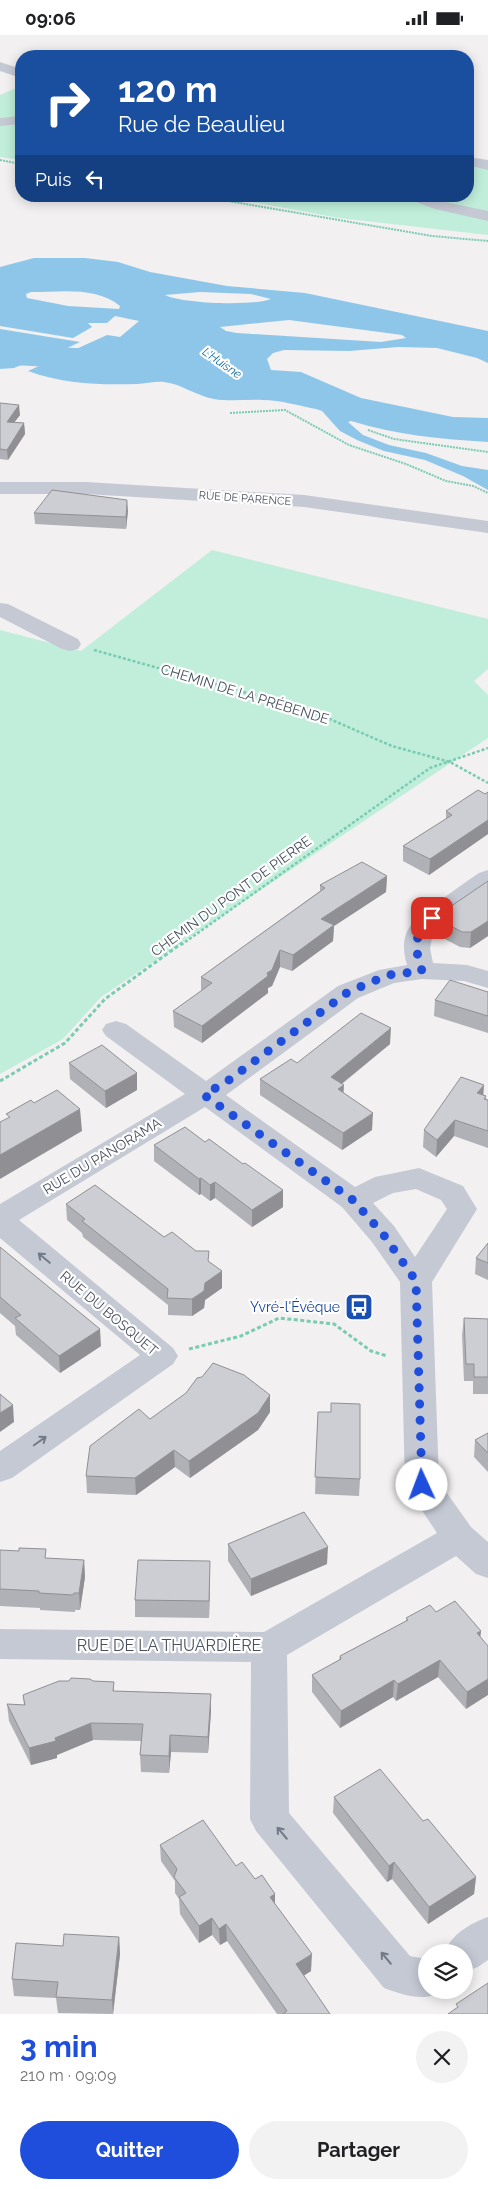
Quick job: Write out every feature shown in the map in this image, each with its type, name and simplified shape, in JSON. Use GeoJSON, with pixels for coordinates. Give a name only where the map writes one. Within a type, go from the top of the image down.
{"type":"FeatureCollection","features":[{"type":"Feature","properties":{"kind":"street"},"geometry":{"type":"LineString","coordinates":[[0,66],[15,72]]}},
{"type":"Feature","properties":{"kind":"street"},"geometry":{"type":"LineString","coordinates":[[0,122],[15,121]]}},
{"type":"Feature","properties":{"kind":"street"},"geometry":{"type":"LineString","coordinates":[[474,162],[488,165]]}},
{"type":"Feature","properties":{"kind":"street"},"geometry":{"type":"LineString","coordinates":[[430,202],[485,225]]}},
{"type":"Feature","properties":{"kind":"street"},"geometry":{"type":"LineString","coordinates":[[447,222],[485,225]]}},
{"type":"Feature","properties":{"kind":"street","name":"RUE DE PARENCE"},"geometry":{"type":"LineString","coordinates":[[0,488],[86,488],[304,501],[488,527]]}},
{"type":"Feature","properties":{"kind":"street"},"geometry":{"type":"LineString","coordinates":[[0,609],[70,644]]}},
{"type":"Feature","properties":{"kind":"street"},"geometry":{"type":"LineString","coordinates":[[422,971],[416,954],[416,942],[424,925],[488,878]]}},
{"type":"Feature","properties":{"kind":"street","name":"RUE DU PANORAMA"},"geometry":{"type":"LineString","coordinates":[[0,1220],[229,1080],[348,992],[388,975],[422,971],[467,973],[488,980]]}},
{"type":"Feature","properties":{"kind":"street"},"geometry":{"type":"LineString","coordinates":[[116,1030],[204,1095],[353,1200],[383,1234],[416,1281],[422,1485],[459,1537],[488,1564]]}},
{"type":"Feature","properties":{"kind":"street"},"geometry":{"type":"LineString","coordinates":[[353,1200],[386,1184],[419,1178],[452,1193],[462,1209],[416,1281]]}},
{"type":"Feature","properties":{"kind":"street","name":"RUE DU BOSQUET"},"geometry":{"type":"LineString","coordinates":[[0,1220],[162,1356],[0,1469]]}},
{"type":"Feature","properties":{"kind":"street","name":"RUE DE LA THUARDIÈRE"},"geometry":{"type":"LineString","coordinates":[[0,1644],[269,1647],[459,1537]]}},
{"type":"Feature","properties":{"kind":"street"},"geometry":{"type":"LineString","coordinates":[[269,1647],[270,1819],[399,1974],[418,1977]]}},
{"type":"Feature","properties":{"kind":"street"},"geometry":{"type":"LineString","coordinates":[[473,1947],[488,1936]]}},
{"type":"Feature","properties":{"kind":"path"},"geometry":{"type":"LineString","coordinates":[[0,160],[15,163]]}},
{"type":"Feature","properties":{"kind":"path"},"geometry":{"type":"LineString","coordinates":[[234,202],[423,234],[485,225]]}},
{"type":"Feature","properties":{"kind":"path"},"geometry":{"type":"LineString","coordinates":[[230,413],[285,410],[349,445],[406,464],[446,481],[473,486],[488,493]]}},
{"type":"Feature","properties":{"kind":"path"},"geometry":{"type":"LineString","coordinates":[[368,430],[394,439],[488,452]]}},
{"type":"Feature","properties":{"kind":"path","name":"CHEMIN DE LA PRÉBENDE"},"geometry":{"type":"LineString","coordinates":[[70,644],[311,711],[392,746],[450,761],[488,783]]}},
{"type":"Feature","properties":{"kind":"path","name":"CHEMIN DU PONT DE PIERRE"},"geometry":{"type":"LineString","coordinates":[[0,1081],[65,1043],[105,999],[347,825],[430,768],[488,748]]}},
{"type":"Feature","properties":{"kind":"path"},"geometry":{"type":"LineString","coordinates":[[162,1356],[241,1336],[279,1318],[334,1324],[371,1351],[418,1366]]}},
{"type":"Feature","properties":{"kind":"green space"},"geometry":{"type":"Polygon","coordinates":[[[15,89],[15,159],[0,157],[0,95],[15,89]]]}},
{"type":"Feature","properties":{"kind":"green space"},"geometry":{"type":"Polygon","coordinates":[[[474,166],[488,168],[488,235],[339,218],[252,202],[474,202],[474,166]]]}},
{"type":"Feature","properties":{"kind":"green space"},"geometry":{"type":"Polygon","coordinates":[[[212,550],[488,619],[488,669],[474,681],[488,695],[488,738],[101,997],[63,1039],[0,1074],[0,630],[81,651],[212,550]]]}},
{"type":"Feature","properties":{"kind":"water","name":"L'Huisne"},"geometry":{"type":"Polygon","coordinates":[[[34,258],[85,258],[118,262],[150,272],[227,286],[305,293],[488,331],[488,363],[477,358],[437,348],[398,347],[349,351],[284,350],[273,353],[267,359],[271,370],[301,372],[361,398],[453,417],[488,418],[488,442],[419,436],[351,421],[348,422],[363,435],[389,445],[426,453],[462,466],[488,470],[488,490],[463,476],[425,460],[384,451],[357,440],[340,431],[322,411],[316,409],[270,400],[214,399],[164,382],[140,384],[82,383],[55,379],[28,371],[107,335],[120,337],[139,321],[115,316],[107,323],[88,323],[92,327],[73,338],[0,326],[0,267],[34,258]],[[78,291],[31,292],[26,294],[27,298],[68,306],[119,309],[120,306],[100,295],[78,291]],[[200,292],[165,295],[187,300],[218,303],[250,303],[271,299],[251,294],[200,292]],[[289,320],[220,327],[226,331],[237,333],[381,342],[406,338],[402,335],[289,320]]]}},
{"type":"Feature","properties":{"kind":"water"},"geometry":{"type":"Polygon","coordinates":[[[0,329],[80,342],[33,364],[26,363],[14,368],[0,369],[0,329]]]}},
{"type":"Feature","properties":{"kind":"building"},"geometry":{"type":"Polygon","coordinates":[[[0,403],[19,405],[7,422],[24,423],[7,450],[0,449],[0,403]]]}},
{"type":"Feature","properties":{"kind":"building"},"geometry":{"type":"Polygon","coordinates":[[[52,490],[127,500],[126,517],[34,513],[52,490]]]}},
{"type":"Feature","properties":{"kind":"building"},"geometry":{"type":"Polygon","coordinates":[[[478,790],[485,794],[488,792],[488,820],[430,859],[403,846],[452,815],[446,811],[478,790]]]}},
{"type":"Feature","properties":{"kind":"building"},"geometry":{"type":"Polygon","coordinates":[[[362,862],[387,876],[321,919],[334,925],[293,955],[280,950],[272,970],[267,973],[268,976],[202,1026],[173,1011],[212,983],[201,977],[325,888],[320,885],[362,862]]]}},
{"type":"Feature","properties":{"kind":"building"},"geometry":{"type":"Polygon","coordinates":[[[488,881],[488,921],[471,932],[462,932],[438,919],[447,912],[444,911],[488,881]]]}},
{"type":"Feature","properties":{"kind":"building"},"geometry":{"type":"Polygon","coordinates":[[[450,980],[488,992],[488,1016],[435,1000],[450,980]]]}},
{"type":"Feature","properties":{"kind":"building"},"geometry":{"type":"Polygon","coordinates":[[[361,1013],[391,1028],[331,1077],[344,1085],[338,1089],[373,1113],[343,1133],[260,1079],[291,1059],[297,1063],[361,1013]]]}},
{"type":"Feature","properties":{"kind":"building"},"geometry":{"type":"Polygon","coordinates":[[[102,1045],[137,1073],[105,1091],[69,1063],[102,1045]]]}},
{"type":"Feature","properties":{"kind":"building"},"geometry":{"type":"Polygon","coordinates":[[[461,1077],[484,1085],[477,1093],[486,1096],[484,1099],[488,1100],[488,1131],[455,1120],[437,1140],[424,1130],[461,1077]]]}},
{"type":"Feature","properties":{"kind":"building"},"geometry":{"type":"Polygon","coordinates":[[[57,1090],[80,1109],[0,1155],[0,1122],[10,1117],[6,1114],[31,1100],[34,1103],[57,1090]]]}},
{"type":"Feature","properties":{"kind":"building"},"geometry":{"type":"Polygon","coordinates":[[[185,1127],[205,1142],[209,1139],[283,1190],[252,1210],[215,1182],[210,1185],[201,1178],[199,1179],[154,1145],[185,1127]]]}},
{"type":"Feature","properties":{"kind":"building"},"geometry":{"type":"Polygon","coordinates":[[[95,1185],[164,1237],[172,1232],[196,1251],[209,1251],[208,1261],[222,1271],[205,1283],[204,1291],[192,1299],[167,1298],[168,1289],[82,1221],[85,1219],[66,1204],[95,1185]]]}},
{"type":"Feature","properties":{"kind":"building"},"geometry":{"type":"Polygon","coordinates":[[[488,1243],[488,1263],[476,1258],[488,1243]]]}},
{"type":"Feature","properties":{"kind":"building"},"geometry":{"type":"Polygon","coordinates":[[[0,1247],[100,1329],[59,1356],[15,1318],[21,1315],[0,1297],[0,1247]]]}},
{"type":"Feature","properties":{"kind":"building"},"geometry":{"type":"Polygon","coordinates":[[[464,1318],[488,1319],[488,1377],[474,1377],[474,1364],[466,1364],[464,1318]]]}},
{"type":"Feature","properties":{"kind":"building"},"geometry":{"type":"Polygon","coordinates":[[[213,1363],[244,1375],[270,1395],[258,1413],[189,1461],[174,1450],[135,1478],[86,1476],[90,1446],[139,1409],[150,1419],[186,1393],[197,1378],[202,1377],[213,1363]]]}},
{"type":"Feature","properties":{"kind":"building"},"geometry":{"type":"Polygon","coordinates":[[[0,1394],[13,1405],[0,1413],[0,1394]]]}},
{"type":"Feature","properties":{"kind":"building"},"geometry":{"type":"Polygon","coordinates":[[[331,1403],[360,1404],[360,1479],[315,1477],[318,1412],[331,1412],[331,1403]]]}},
{"type":"Feature","properties":{"kind":"building"},"geometry":{"type":"Polygon","coordinates":[[[488,1433],[488,1453],[475,1440],[488,1433]]]}},
{"type":"Feature","properties":{"kind":"building"},"geometry":{"type":"Polygon","coordinates":[[[304,1512],[328,1547],[251,1579],[228,1544],[304,1512]]]}},
{"type":"Feature","properties":{"kind":"building"},"geometry":{"type":"Polygon","coordinates":[[[19,1548],[46,1549],[45,1558],[84,1560],[79,1593],[74,1593],[73,1595],[0,1589],[0,1550],[19,1551],[19,1548]]]}},
{"type":"Feature","properties":{"kind":"building"},"geometry":{"type":"Polygon","coordinates":[[[138,1560],[210,1561],[209,1601],[135,1600],[138,1560]]]}},
{"type":"Feature","properties":{"kind":"building"},"geometry":{"type":"Polygon","coordinates":[[[455,1601],[481,1631],[477,1633],[488,1646],[488,1679],[467,1692],[440,1660],[398,1684],[394,1680],[341,1711],[312,1675],[341,1659],[340,1656],[408,1620],[406,1618],[430,1605],[436,1612],[455,1601]]]}},
{"type":"Feature","properties":{"kind":"building"},"geometry":{"type":"Polygon","coordinates":[[[71,1678],[114,1682],[113,1691],[211,1694],[208,1737],[170,1735],[169,1756],[140,1755],[143,1724],[91,1723],[55,1738],[56,1741],[29,1748],[7,1704],[25,1705],[23,1695],[59,1681],[69,1681],[71,1678]]]}},
{"type":"Feature","properties":{"kind":"building"},"geometry":{"type":"Polygon","coordinates":[[[380,1769],[423,1821],[428,1819],[476,1877],[429,1907],[394,1862],[389,1866],[334,1797],[380,1769]]]}},
{"type":"Feature","properties":{"kind":"building"},"geometry":{"type":"Polygon","coordinates":[[[203,1820],[236,1866],[242,1862],[255,1879],[262,1875],[275,1894],[270,1897],[312,1954],[296,1964],[330,2014],[283,2014],[287,2011],[226,1924],[219,1929],[212,1918],[199,1926],[179,1897],[186,1893],[174,1877],[177,1869],[160,1845],[203,1820]]]}},
{"type":"Feature","properties":{"kind":"building"},"geometry":{"type":"Polygon","coordinates":[[[64,1934],[119,1937],[112,2000],[56,1997],[58,1982],[12,1979],[16,1943],[63,1946],[64,1934]]]}},
{"type":"Feature","properties":{"kind":"building"},"geometry":{"type":"Polygon","coordinates":[[[488,1983],[488,2014],[448,2014],[458,2007],[456,2004],[464,1999],[473,1999],[473,1993],[488,1983]]]}},
{"type":"Feature","properties":{"kind":"waterway"},"geometry":{"type":"LineString","coordinates":[[0,350],[12,355],[132,361]]}},
{"type":"Feature","properties":{"kind":"place","name":"Yvré-l'Évêque"},"geometry":{"type":"Point","coordinates":[359,1307]}},
{"type":"Feature","properties":{"kind":"route"},"geometry":{"type":"LineString","coordinates":[[422,1485],[416,1281],[383,1234],[353,1200],[204,1095],[229,1080],[348,992],[388,975],[422,971],[416,954],[416,942],[424,925],[432,918]]}}]}
